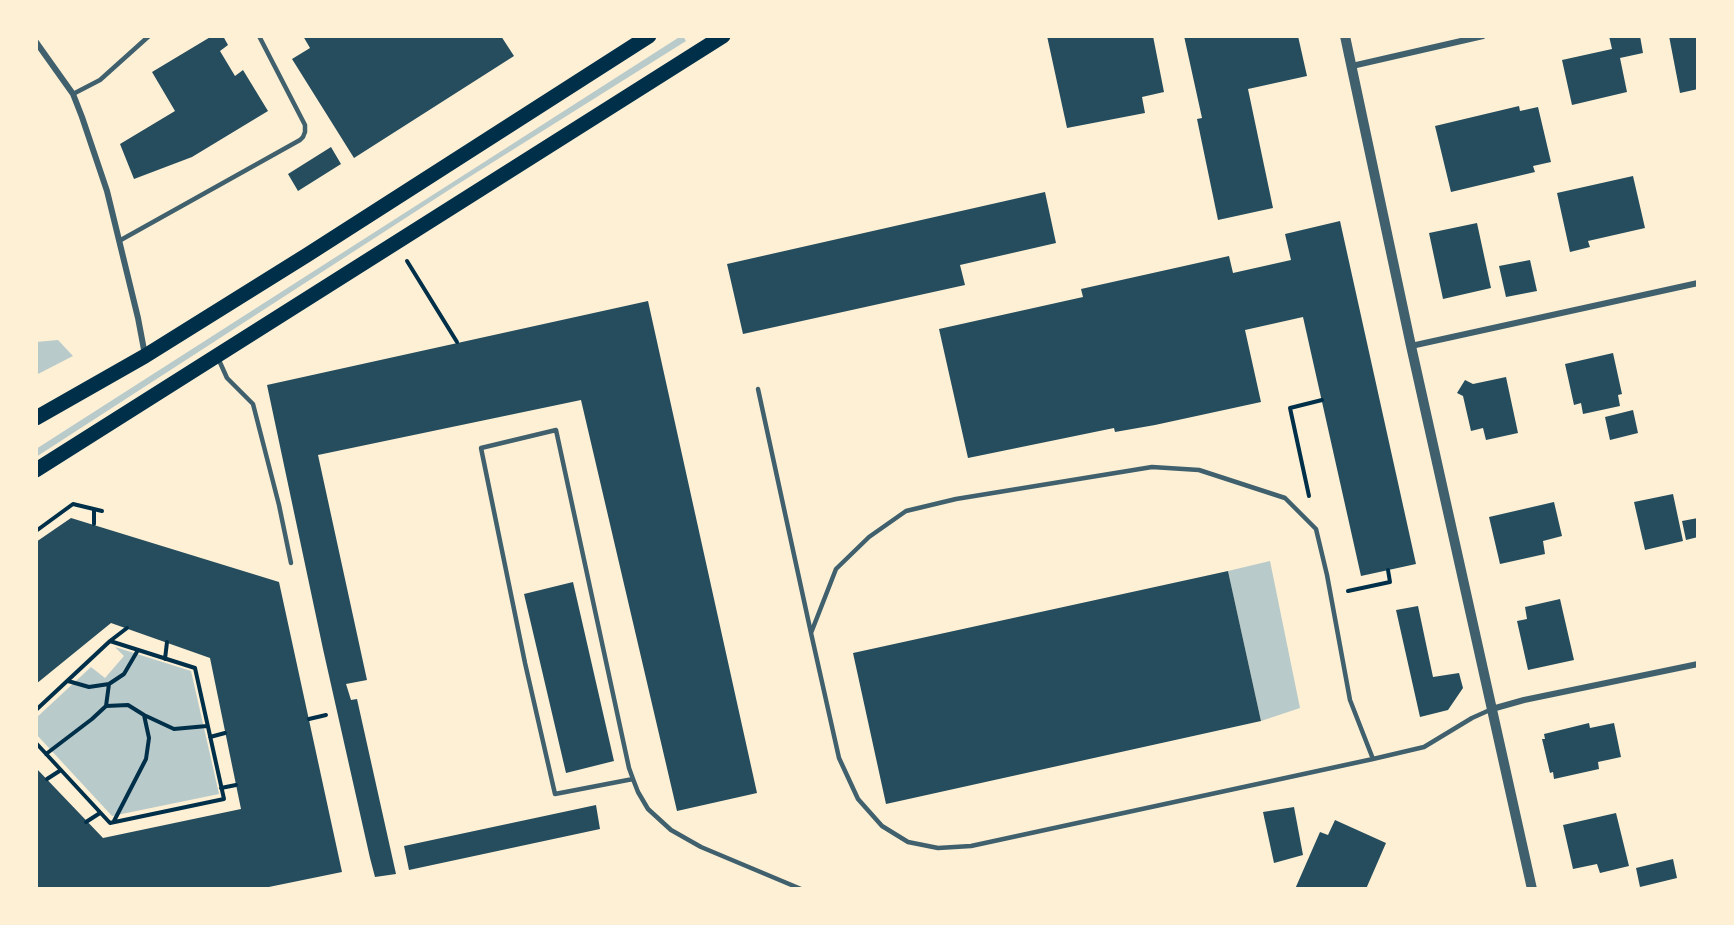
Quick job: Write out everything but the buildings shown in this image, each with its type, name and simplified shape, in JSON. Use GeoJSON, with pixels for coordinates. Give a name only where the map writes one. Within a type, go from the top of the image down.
{"type":"FeatureCollection","features":[{"type":"Feature","properties":{"kind":"main road"},"geometry":{"type":"LineString","coordinates":[[36,418],[145,356],[649,36]]}},
{"type":"Feature","properties":{"kind":"main road"},"geometry":{"type":"LineString","coordinates":[[36,470],[723,36]]}},
{"type":"Feature","properties":{"kind":"street"},"geometry":{"type":"LineString","coordinates":[[1345,36],[1411,346],[1532,889]]}},
{"type":"Feature","properties":{"kind":"street"},"geometry":{"type":"LineString","coordinates":[[1352,66],[1483,36]]}},
{"type":"Feature","properties":{"kind":"street"},"geometry":{"type":"LineString","coordinates":[[36,42],[72,94],[82,117],[107,191],[145,356]]}},
{"type":"Feature","properties":{"kind":"street"},"geometry":{"type":"LineString","coordinates":[[1411,346],[1698,283]]}},
{"type":"Feature","properties":{"kind":"street"},"geometry":{"type":"LineString","coordinates":[[1492,709],[1524,700],[1698,664]]}},
{"type":"Feature","properties":{"kind":"lane"},"geometry":{"type":"LineString","coordinates":[[72,94],[100,80],[149,36]]}},
{"type":"Feature","properties":{"kind":"lane"},"geometry":{"type":"LineString","coordinates":[[119,241],[303,137],[305,125],[259,36]]}},
{"type":"Feature","properties":{"kind":"lane"},"geometry":{"type":"LineString","coordinates":[[217,356],[227,378],[253,404],[279,505],[291,563]]}},
{"type":"Feature","properties":{"kind":"lane"},"geometry":{"type":"LineString","coordinates":[[758,389],[840,758],[858,799],[882,826],[908,842],[938,848],[971,846],[1373,759],[1424,747],[1472,718],[1492,709]]}},
{"type":"Feature","properties":{"kind":"lane"},"geometry":{"type":"LineString","coordinates":[[633,779],[555,794],[525,663],[481,448],[556,430],[629,768],[638,792],[648,808],[671,830],[701,847],[801,889]]}},
{"type":"Feature","properties":{"kind":"lane"},"geometry":{"type":"LineString","coordinates":[[811,633],[836,569],[869,537],[906,511],[956,499],[1152,467],[1198,470],[1285,498],[1316,529],[1350,700],[1373,759]]}},
{"type":"Feature","properties":{"kind":"path"},"geometry":{"type":"LineString","coordinates":[[406,260],[457,342]]}},
{"type":"Feature","properties":{"kind":"path"},"geometry":{"type":"LineString","coordinates":[[1316,529],[1290,408],[1322,400]]}},
{"type":"Feature","properties":{"kind":"path"},"geometry":{"type":"LineString","coordinates":[[36,531],[73,504],[102,511]]}},
{"type":"Feature","properties":{"kind":"path"},"geometry":{"type":"LineString","coordinates":[[94,509],[94,524]]}},
{"type":"Feature","properties":{"kind":"path"},"geometry":{"type":"LineString","coordinates":[[1330,595],[1390,582],[1389,570]]}},
{"type":"Feature","properties":{"kind":"path"},"geometry":{"type":"LineString","coordinates":[[36,710],[127,628]]}},
{"type":"Feature","properties":{"kind":"path"},"geometry":{"type":"LineString","coordinates":[[36,743],[110,823],[224,799],[195,668],[110,641]]}},
{"type":"Feature","properties":{"kind":"path"},"geometry":{"type":"LineString","coordinates":[[165,658],[167,642]]}},
{"type":"Feature","properties":{"kind":"path"},"geometry":{"type":"LineString","coordinates":[[67,681],[89,687],[109,684],[124,674],[138,650]]}},
{"type":"Feature","properties":{"kind":"path"},"geometry":{"type":"LineString","coordinates":[[46,754],[106,706],[109,684]]}},
{"type":"Feature","properties":{"kind":"path"},"geometry":{"type":"LineString","coordinates":[[106,706],[128,705],[174,729],[207,726]]}},
{"type":"Feature","properties":{"kind":"path"},"geometry":{"type":"LineString","coordinates":[[114,822],[146,759],[149,738],[144,715]]}},
{"type":"Feature","properties":{"kind":"path"},"geometry":{"type":"LineString","coordinates":[[309,719],[327,715]]}},
{"type":"Feature","properties":{"kind":"path"},"geometry":{"type":"LineString","coordinates":[[210,736],[225,734]]}},
{"type":"Feature","properties":{"kind":"path"},"geometry":{"type":"LineString","coordinates":[[47,779],[61,770]]}},
{"type":"Feature","properties":{"kind":"path"},"geometry":{"type":"LineString","coordinates":[[221,788],[236,785]]}},
{"type":"Feature","properties":{"kind":"path"},"geometry":{"type":"LineString","coordinates":[[86,822],[100,813]]}},
{"type":"Feature","properties":{"kind":"shaded area"},"geometry":{"type":"Polygon","coordinates":[[[681,36],[686,41],[455,186],[36,457],[36,449],[681,36]]]}},
{"type":"Feature","properties":{"kind":"shaded area"},"geometry":{"type":"Polygon","coordinates":[[[58,340],[73,356],[36,375],[36,342],[58,340]]]}},
{"type":"Feature","properties":{"kind":"shaded area"},"geometry":{"type":"Polygon","coordinates":[[[1270,561],[1300,708],[1261,721],[1228,571],[1270,561]]]}},
{"type":"Feature","properties":{"kind":"shaded area"},"geometry":{"type":"Polygon","coordinates":[[[115,647],[191,671],[219,794],[112,816],[36,734],[36,718],[91,667],[105,678],[124,656],[115,647]]]}}]}
